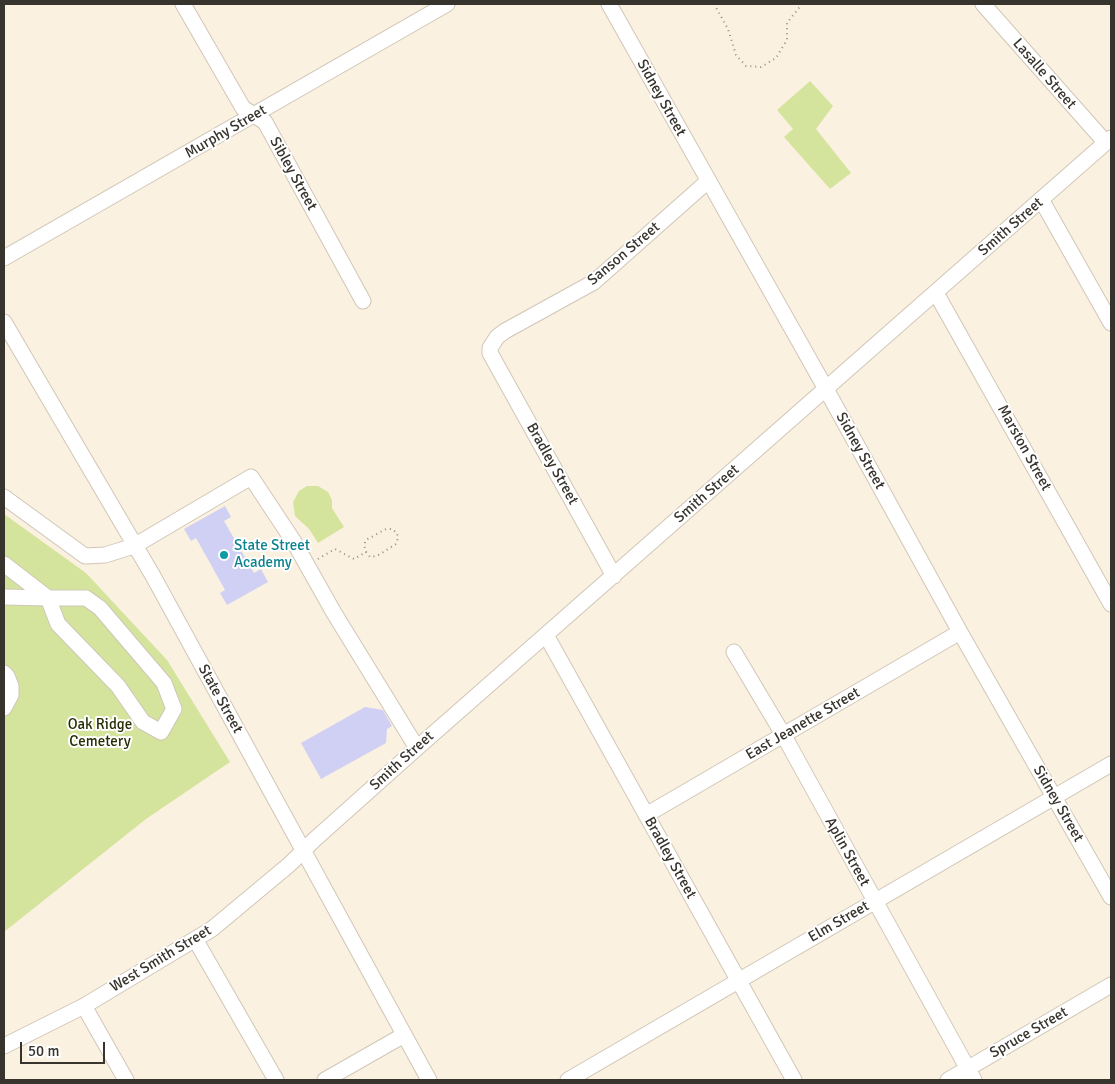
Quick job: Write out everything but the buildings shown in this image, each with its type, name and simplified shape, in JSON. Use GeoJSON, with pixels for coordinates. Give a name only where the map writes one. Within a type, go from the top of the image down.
{"type":"FeatureCollection","features":[{"type":"Feature","properties":{"kind":"street","name":"Sibley Street"},"geometry":{"type":"LineString","coordinates":[[183,4],[243,108],[265,122],[363,301]]}},
{"type":"Feature","properties":{"kind":"street","name":"Murphy Street"},"geometry":{"type":"LineString","coordinates":[[4,258],[447,4]]}},
{"type":"Feature","properties":{"kind":"street","name":"Sidney Street"},"geometry":{"type":"LineString","coordinates":[[609,4],[1111,898]]}},
{"type":"Feature","properties":{"kind":"street","name":"Lasalle Street"},"geometry":{"type":"LineString","coordinates":[[983,4],[1108,140]]}},
{"type":"Feature","properties":{"kind":"street","name":"Smith Street"},"geometry":{"type":"LineString","coordinates":[[303,851],[417,748],[1108,140]]}},
{"type":"Feature","properties":{"kind":"street","name":"Sanson Street"},"geometry":{"type":"LineString","coordinates":[[490,354],[490,348],[497,337],[601,276],[708,181]]}},
{"type":"Feature","properties":{"kind":"street"},"geometry":{"type":"LineString","coordinates":[[1042,200],[1111,324]]}},
{"type":"Feature","properties":{"kind":"street","name":"Marston Street"},"geometry":{"type":"LineString","coordinates":[[936,293],[1111,604]]}},
{"type":"Feature","properties":{"kind":"street","name":"State Street"},"geometry":{"type":"LineString","coordinates":[[4,322],[158,585],[429,1080]]}},
{"type":"Feature","properties":{"kind":"street","name":"Bradley Street"},"geometry":{"type":"LineString","coordinates":[[490,354],[614,576]]}},
{"type":"Feature","properties":{"kind":"street"},"geometry":{"type":"LineString","coordinates":[[4,497],[85,556],[105,555],[134,546],[251,477],[294,542],[382,693],[417,748]]}},
{"type":"Feature","properties":{"kind":"street"},"geometry":{"type":"LineString","coordinates":[[4,564],[48,598],[58,624],[118,686],[143,722],[161,732],[174,709],[164,683],[100,608],[86,598],[48,598],[4,597]]}},
{"type":"Feature","properties":{"kind":"street","name":"East Jeanette Street"},"geometry":{"type":"LineString","coordinates":[[646,815],[960,632]]}},
{"type":"Feature","properties":{"kind":"street","name":"Bradley Street"},"geometry":{"type":"LineString","coordinates":[[546,635],[794,1080]]}},
{"type":"Feature","properties":{"kind":"street","name":"Aplin Street"},"geometry":{"type":"LineString","coordinates":[[734,652],[784,736],[971,1074]]}},
{"type":"Feature","properties":{"kind":"street"},"geometry":{"type":"LineString","coordinates":[[4,673],[11,686],[11,695],[4,708]]}},
{"type":"Feature","properties":{"kind":"street","name":"Elm Street"},"geometry":{"type":"LineString","coordinates":[[568,1080],[1111,764]]}},
{"type":"Feature","properties":{"kind":"street","name":"West Smith Street"},"geometry":{"type":"LineString","coordinates":[[4,1046],[84,1006],[212,929],[303,851]]}},
{"type":"Feature","properties":{"kind":"street"},"geometry":{"type":"LineString","coordinates":[[195,939],[276,1080]]}},
{"type":"Feature","properties":{"kind":"street","name":"Spruce Street"},"geometry":{"type":"LineString","coordinates":[[948,1080],[971,1074],[1111,986]]}},
{"type":"Feature","properties":{"kind":"street"},"geometry":{"type":"LineString","coordinates":[[84,1006],[126,1080]]}},
{"type":"Feature","properties":{"kind":"street"},"geometry":{"type":"LineString","coordinates":[[325,1080],[404,1036]]}},
{"type":"Feature","properties":{"kind":"path"},"geometry":{"type":"LineString","coordinates":[[714,4],[728,29],[736,55],[746,66],[761,67],[776,58],[787,40],[787,23],[802,4]]}},
{"type":"Feature","properties":{"kind":"path"},"geometry":{"type":"LineString","coordinates":[[386,529],[392,529],[397,533],[396,544],[377,556],[370,556],[366,552],[364,545],[366,540],[386,529]]}},
{"type":"Feature","properties":{"kind":"path"},"geometry":{"type":"LineString","coordinates":[[308,565],[334,549],[354,559],[366,552]]}},
{"type":"Feature","properties":{"kind":"green space"},"geometry":{"type":"Polygon","coordinates":[[[810,81],[833,106],[816,129],[851,173],[830,189],[784,137],[793,129],[777,110],[810,81]]]}},
{"type":"Feature","properties":{"kind":"green space"},"geometry":{"type":"Polygon","coordinates":[[[307,486],[318,486],[328,492],[332,500],[332,508],[344,527],[318,543],[309,529],[295,516],[293,502],[299,491],[307,486]]]}},
{"type":"Feature","properties":{"kind":"green space","name":"Oak Ridge Cemetery"},"geometry":{"type":"Polygon","coordinates":[[[4,514],[86,573],[167,660],[230,762],[146,819],[4,932],[4,514]]]}},
{"type":"Feature","properties":{"kind":"place","name":"State Street Academy"},"geometry":{"type":"Point","coordinates":[224,555]}}]}
